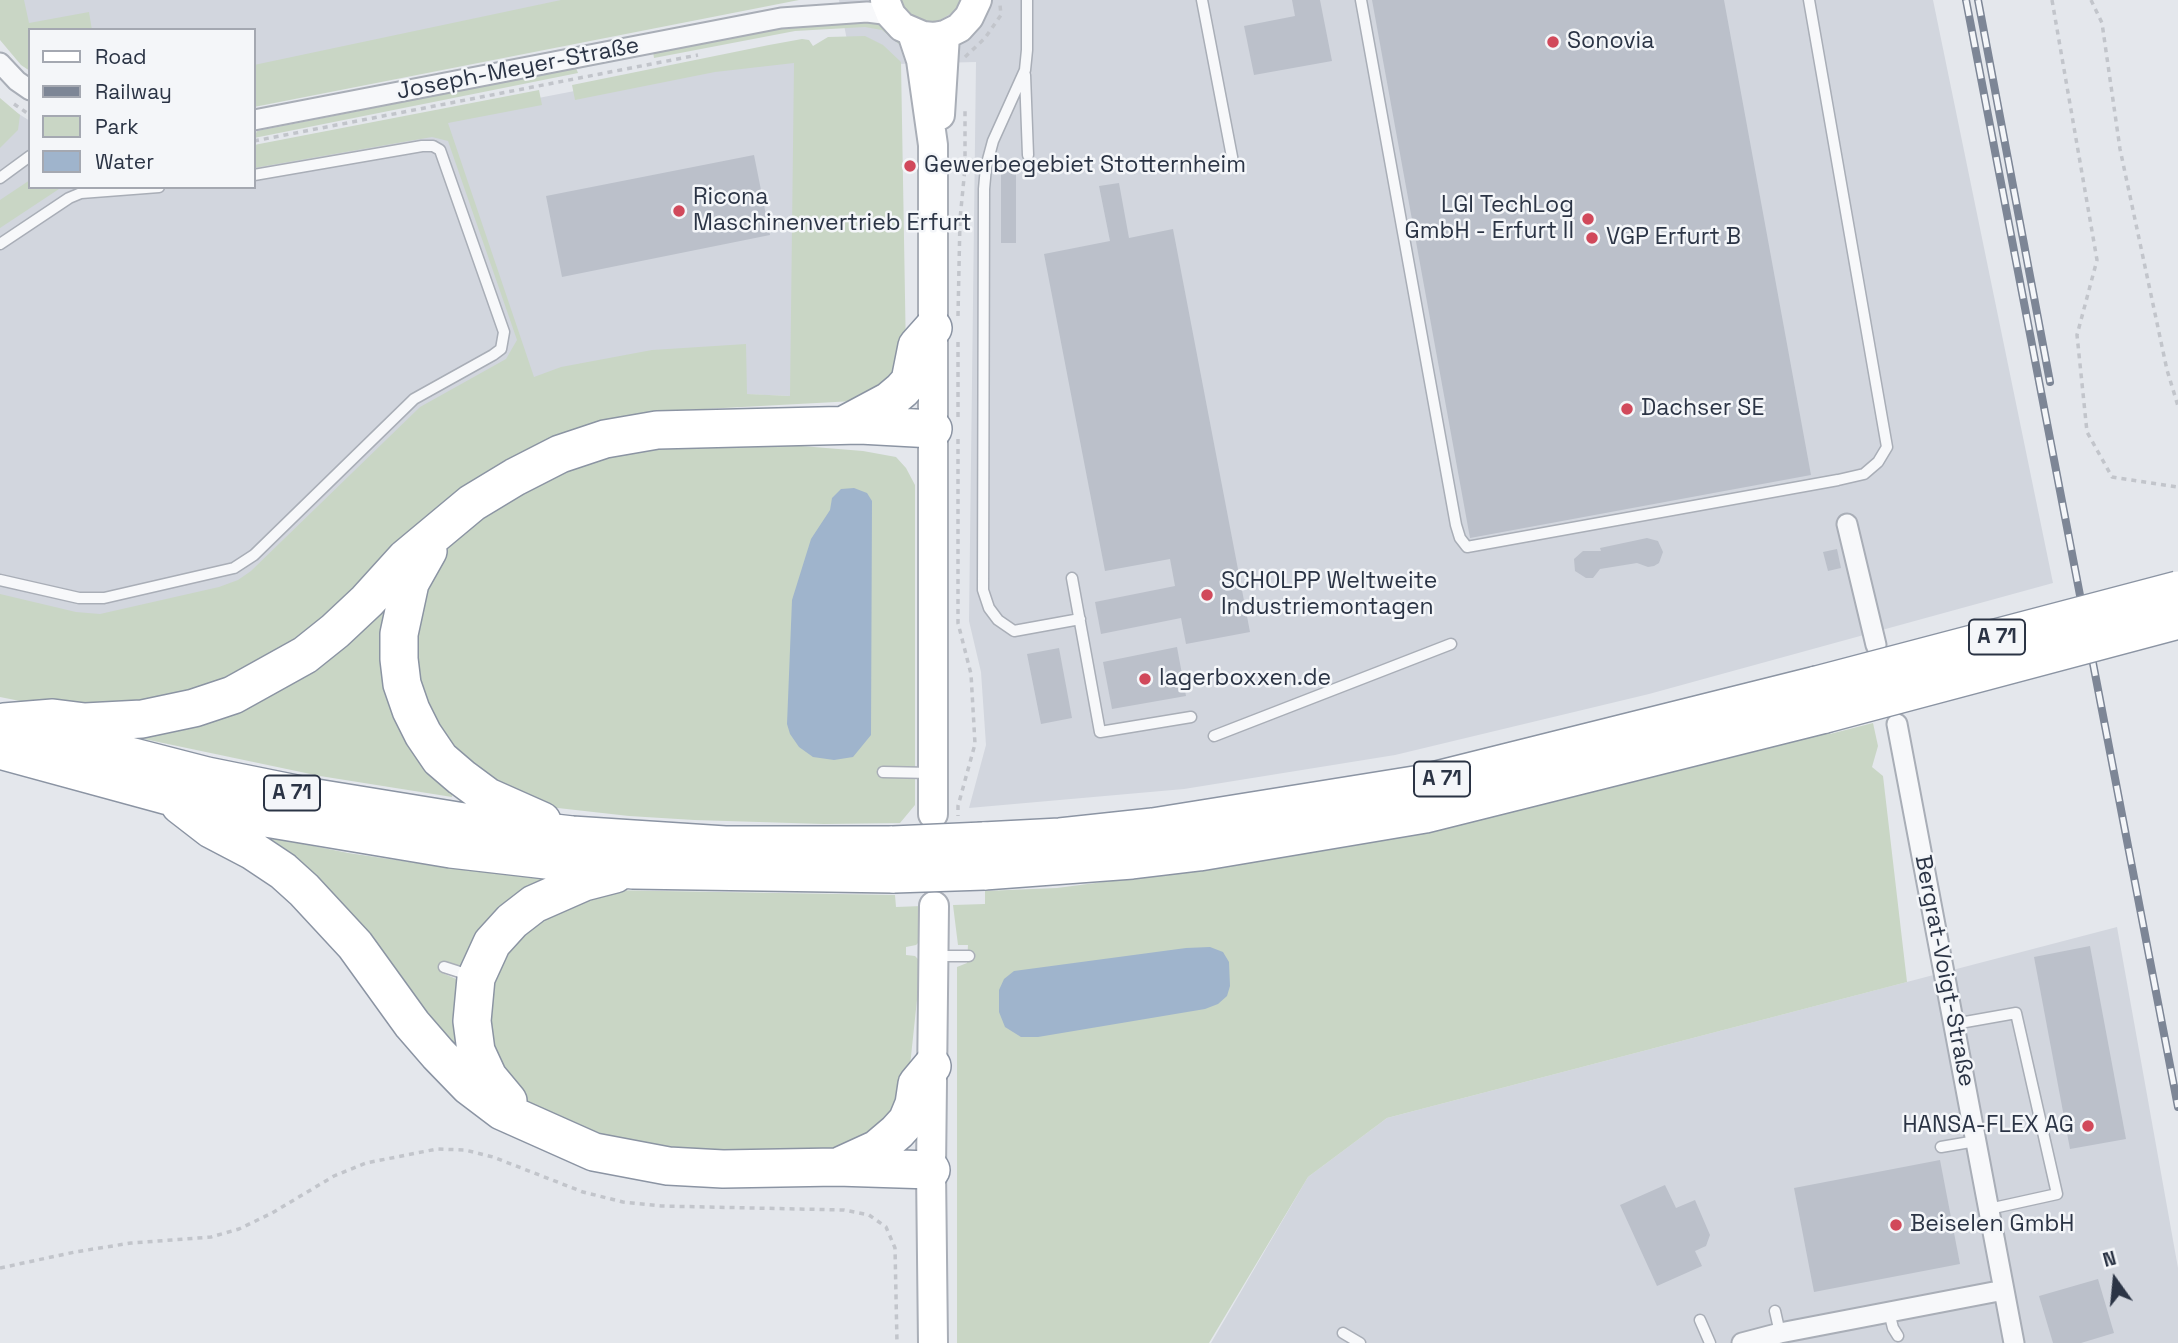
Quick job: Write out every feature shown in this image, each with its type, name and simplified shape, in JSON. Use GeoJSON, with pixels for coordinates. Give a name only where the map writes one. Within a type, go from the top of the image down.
{"type":"FeatureCollection","features":[{"type":"Feature","properties":{"kind":"highway"},"geometry":{"type":"LineString","coordinates":[[842,426],[889,401],[902,390],[910,381],[917,346],[950,325]]}},
{"type":"Feature","properties":{"kind":"highway"},"geometry":{"type":"LineString","coordinates":[[1,731],[52,718],[85,722],[142,719],[194,708],[233,695],[305,655],[335,631],[368,601],[406,558],[472,503],[561,454],[605,439],[657,430],[842,426],[933,429]]}},
{"type":"Feature","properties":{"kind":"highway"},"geometry":{"type":"LineString","coordinates":[[438,532],[410,583],[399,634],[402,684],[411,710],[440,759],[461,777],[488,797],[572,835]]}},
{"type":"Feature","properties":{"kind":"highway","name":"A 71"},"geometry":{"type":"LineString","coordinates":[[1,731],[172,797],[260,817],[370,837],[547,862],[633,870],[894,860],[965,836],[1132,860],[1199,852],[1425,814],[1821,699],[2178,590]]}},
{"type":"Feature","properties":{"kind":"highway","name":"A 71"},"geometry":{"type":"LineString","coordinates":[[1821,699],[2178,620]]}},
{"type":"Feature","properties":{"kind":"highway","name":"A 71"},"geometry":{"type":"LineString","coordinates":[[1,731],[110,752],[207,776],[316,798],[476,824],[572,835],[894,860]]}},
{"type":"Feature","properties":{"kind":"highway"},"geometry":{"type":"LineString","coordinates":[[172,797],[197,820],[253,851],[283,871],[304,890],[355,945],[412,1024],[461,1078],[502,1111],[594,1152],[668,1166],[723,1169],[837,1167],[931,1170]]}},
{"type":"Feature","properties":{"kind":"highway"},"geometry":{"type":"LineString","coordinates":[[531,1125],[488,1077],[476,1051],[460,972],[512,921],[534,904],[584,882],[633,870]]}},
{"type":"Feature","properties":{"kind":"highway"},"geometry":{"type":"LineString","coordinates":[[837,1167],[877,1149],[897,1132],[911,1112],[917,1084],[932,1066]]}},
{"type":"Feature","properties":{"kind":"main road"},"geometry":{"type":"LineString","coordinates":[[888,7],[902,27],[912,33],[923,36],[946,35],[959,28],[984,1]]}},
{"type":"Feature","properties":{"kind":"main road"},"geometry":{"type":"LineString","coordinates":[[912,33],[921,60],[933,145],[950,325],[933,429],[933,773],[965,836]]}},
{"type":"Feature","properties":{"kind":"main road"},"geometry":{"type":"LineString","coordinates":[[933,145],[942,109],[946,35]]}},
{"type":"Feature","properties":{"kind":"main road"},"geometry":{"type":"LineString","coordinates":[[933,1343],[931,1170],[934,906]]}},
{"type":"Feature","properties":{"kind":"street","name":"Joseph-Meyer-Straße"},"geometry":{"type":"LineString","coordinates":[[781,18],[832,0]]}},
{"type":"Feature","properties":{"kind":"street","name":"Joseph-Meyer-Straße"},"geometry":{"type":"LineString","coordinates":[[256,120],[781,18],[867,12],[888,7]]}},
{"type":"Feature","properties":{"kind":"street"},"geometry":{"type":"LineString","coordinates":[[0,62],[28,89]]}},
{"type":"Feature","properties":{"kind":"street"},"geometry":{"type":"LineString","coordinates":[[1847,524],[1876,645]]}},
{"type":"Feature","properties":{"kind":"street","name":"Bergrat-Voigt-Straße"},"geometry":{"type":"LineString","coordinates":[[1897,724],[2014,1343]]}},
{"type":"Feature","properties":{"kind":"street"},"geometry":{"type":"LineString","coordinates":[[1743,1343],[2004,1290]]}},
{"type":"Feature","properties":{"kind":"lane"},"geometry":{"type":"LineString","coordinates":[[1027,0],[1025,70],[1028,155]]}},
{"type":"Feature","properties":{"kind":"lane"},"geometry":{"type":"LineString","coordinates":[[1202,0],[1233,162]]}},
{"type":"Feature","properties":{"kind":"lane"},"geometry":{"type":"LineString","coordinates":[[1361,0],[1456,525],[1460,538],[1467,547],[1838,480],[1864,474],[1878,462],[1887,447],[1809,0]]}},
{"type":"Feature","properties":{"kind":"lane"},"geometry":{"type":"LineString","coordinates":[[1025,70],[993,141],[984,189],[983,590],[989,608],[998,620],[1014,631],[1080,619]]}},
{"type":"Feature","properties":{"kind":"lane"},"geometry":{"type":"LineString","coordinates":[[0,580],[79,598],[104,598],[234,568],[254,555],[414,399],[501,349],[504,332],[440,150],[433,146],[422,146],[256,175]]}},
{"type":"Feature","properties":{"kind":"lane"},"geometry":{"type":"LineString","coordinates":[[0,178],[28,157]]}},
{"type":"Feature","properties":{"kind":"lane"},"geometry":{"type":"LineString","coordinates":[[0,244],[69,198],[81,193],[133,189]]}},
{"type":"Feature","properties":{"kind":"lane"},"geometry":{"type":"LineString","coordinates":[[1072,578],[1100,732],[1191,717]]}},
{"type":"Feature","properties":{"kind":"lane"},"geometry":{"type":"LineString","coordinates":[[1214,736],[1451,644]]}},
{"type":"Feature","properties":{"kind":"lane"},"geometry":{"type":"LineString","coordinates":[[883,772],[933,773]]}},
{"type":"Feature","properties":{"kind":"lane"},"geometry":{"type":"LineString","coordinates":[[933,956],[969,956]]}},
{"type":"Feature","properties":{"kind":"lane"},"geometry":{"type":"LineString","coordinates":[[1954,1024],[2016,1013],[2057,1194],[1989,1209]]}},
{"type":"Feature","properties":{"kind":"lane"},"geometry":{"type":"LineString","coordinates":[[1941,1147],[1976,1141]]}},
{"type":"Feature","properties":{"kind":"lane"},"geometry":{"type":"LineString","coordinates":[[1776,1311],[1780,1334]]}},
{"type":"Feature","properties":{"kind":"lane"},"geometry":{"type":"LineString","coordinates":[[1889,1312],[1898,1336]]}},
{"type":"Feature","properties":{"kind":"lane"},"geometry":{"type":"LineString","coordinates":[[1700,1320],[1710,1343]]}},
{"type":"Feature","properties":{"kind":"lane"},"geometry":{"type":"LineString","coordinates":[[1343,1333],[1360,1343]]}},
{"type":"Feature","properties":{"kind":"path"},"geometry":{"type":"LineString","coordinates":[[2052,0],[2097,260],[2077,335],[2087,432],[2112,477],[2178,487]]}},
{"type":"Feature","properties":{"kind":"path"},"geometry":{"type":"LineString","coordinates":[[2091,0],[2102,23],[2120,149],[2167,370],[2178,406]]}},
{"type":"Feature","properties":{"kind":"path"},"geometry":{"type":"LineString","coordinates":[[965,57],[985,38],[1001,15],[984,1]]}},
{"type":"Feature","properties":{"kind":"path"},"geometry":{"type":"LineString","coordinates":[[256,141],[707,53]]}},
{"type":"Feature","properties":{"kind":"path"},"geometry":{"type":"LineString","coordinates":[[965,99],[965,168],[950,325],[958,623],[971,674],[975,744],[958,806],[965,836]]}},
{"type":"Feature","properties":{"kind":"path"},"geometry":{"type":"LineString","coordinates":[[0,1268],[131,1243],[211,1237],[239,1229],[272,1213],[334,1176],[366,1163],[437,1149],[465,1150],[493,1157],[583,1192],[623,1202],[674,1207],[844,1210],[869,1215],[886,1227],[895,1248],[897,1343]]}},
{"type":"Feature","properties":{"kind":"shaded area"},"geometry":{"type":"Polygon","coordinates":[[[5,0],[663,0],[256,81],[256,28],[28,28],[5,0]]]}},
{"type":"Feature","properties":{"kind":"shaded area"},"geometry":{"type":"Polygon","coordinates":[[[839,0],[1933,0],[2053,583],[1649,694],[1395,755],[1184,789],[969,808],[986,745],[981,672],[969,621],[976,62],[896,64],[790,396],[740,394],[666,399],[332,604],[0,672],[0,102],[28,120],[28,189],[256,189],[256,153],[802,47],[848,45],[839,0]]]}},
{"type":"Feature","properties":{"kind":"shaded area"},"geometry":{"type":"Polygon","coordinates":[[[2117,927],[2178,1268],[2178,1343],[1211,1343],[1308,1177],[1387,1118],[2117,927]]]}},
{"type":"Feature","properties":{"kind":"green space"},"geometry":{"type":"Polygon","coordinates":[[[0,0],[24,0],[29,23],[89,12],[92,28],[28,28],[28,70],[0,40],[0,0]]]}},
{"type":"Feature","properties":{"kind":"green space"},"geometry":{"type":"Polygon","coordinates":[[[561,0],[799,0],[256,107],[256,65],[561,0]]]}},
{"type":"Feature","properties":{"kind":"green space"},"geometry":{"type":"Polygon","coordinates":[[[897,0],[961,0],[955,11],[935,23],[924,23],[904,12],[897,0]]]}},
{"type":"Feature","properties":{"kind":"green space"},"geometry":{"type":"Polygon","coordinates":[[[881,21],[892,27],[907,51],[882,30],[865,27],[795,31],[654,58],[653,52],[812,23],[881,21]]]}},
{"type":"Feature","properties":{"kind":"green space"},"geometry":{"type":"Polygon","coordinates":[[[865,36],[883,45],[901,62],[906,356],[889,387],[854,401],[686,410],[630,418],[559,439],[299,646],[186,699],[55,708],[0,697],[0,594],[76,612],[100,614],[219,587],[238,580],[251,571],[420,407],[506,359],[517,340],[448,141],[432,137],[256,168],[256,145],[539,90],[542,105],[448,123],[534,377],[561,367],[652,350],[746,344],[747,394],[790,396],[794,63],[715,72],[575,100],[572,85],[802,39],[809,40],[813,46],[828,37],[865,36]]]}},
{"type":"Feature","properties":{"kind":"green space"},"geometry":{"type":"Polygon","coordinates":[[[576,68],[578,73],[256,138],[257,131],[576,68]]]}},
{"type":"Feature","properties":{"kind":"green space"},"geometry":{"type":"Polygon","coordinates":[[[0,98],[20,115],[18,130],[0,148],[0,98]]]}},
{"type":"Feature","properties":{"kind":"green space"},"geometry":{"type":"Polygon","coordinates":[[[28,181],[28,189],[59,189],[0,228],[0,200],[28,181]]]}},
{"type":"Feature","properties":{"kind":"green space"},"geometry":{"type":"Polygon","coordinates":[[[789,445],[863,451],[896,457],[915,485],[915,805],[900,823],[824,824],[694,820],[540,806],[447,753],[407,658],[432,562],[466,524],[579,462],[640,447],[789,445]]]}},
{"type":"Feature","properties":{"kind":"green space"},"geometry":{"type":"Polygon","coordinates":[[[392,606],[454,786],[452,797],[320,776],[106,731],[143,729],[375,608],[392,606]]]}},
{"type":"Feature","properties":{"kind":"green space"},"geometry":{"type":"Polygon","coordinates":[[[1873,723],[1878,746],[1872,767],[1883,776],[1907,982],[1387,1118],[1308,1177],[1209,1343],[957,1343],[957,967],[967,963],[968,945],[958,945],[953,905],[985,904],[985,891],[1057,888],[1242,864],[1433,830],[1829,729],[1830,734],[1873,723]]]}},
{"type":"Feature","properties":{"kind":"green space"},"geometry":{"type":"Polygon","coordinates":[[[235,830],[348,853],[465,870],[554,879],[469,965],[460,967],[444,962],[440,972],[461,981],[472,1062],[235,830]]]}},
{"type":"Feature","properties":{"kind":"green space"},"geometry":{"type":"Polygon","coordinates":[[[603,890],[895,895],[896,907],[922,906],[921,940],[916,945],[906,947],[906,955],[915,956],[921,962],[907,1094],[901,1110],[856,1147],[818,1151],[636,1150],[533,1111],[488,1060],[489,962],[527,917],[603,890]]]}},
{"type":"Feature","properties":{"kind":"water"},"geometry":{"type":"Polygon","coordinates":[[[854,488],[867,493],[872,501],[871,735],[853,757],[834,760],[813,757],[799,747],[787,724],[792,600],[811,539],[830,510],[832,498],[841,489],[854,488]]]}},
{"type":"Feature","properties":{"kind":"water"},"geometry":{"type":"Polygon","coordinates":[[[1210,947],[1223,952],[1229,962],[1230,986],[1227,996],[1218,1004],[1205,1009],[1038,1037],[1021,1037],[1005,1027],[999,1012],[999,990],[1004,979],[1014,971],[1210,947]]]}},
{"type":"Feature","properties":{"kind":"building"},"geometry":{"type":"Polygon","coordinates":[[[1292,0],[1320,0],[1332,61],[1254,75],[1244,26],[1295,16],[1292,0]]]}},
{"type":"Feature","properties":{"kind":"building","name":"VGP Erfurt B"},"geometry":{"type":"Polygon","coordinates":[[[1372,0],[1724,0],[1811,475],[1470,538],[1372,0]]]}},
{"type":"Feature","properties":{"kind":"building"},"geometry":{"type":"Polygon","coordinates":[[[754,155],[770,235],[562,277],[546,196],[754,155]]]}},
{"type":"Feature","properties":{"kind":"building"},"geometry":{"type":"Polygon","coordinates":[[[1001,167],[1016,167],[1016,243],[1001,243],[1001,167]]]}},
{"type":"Feature","properties":{"kind":"building"},"geometry":{"type":"Polygon","coordinates":[[[1119,183],[1129,238],[1173,229],[1250,632],[1186,644],[1181,618],[1101,634],[1095,602],[1175,586],[1170,559],[1105,571],[1044,254],[1110,241],[1099,186],[1119,183]]]}},
{"type":"Feature","properties":{"kind":"building"},"geometry":{"type":"Polygon","coordinates":[[[1647,538],[1658,541],[1663,552],[1659,563],[1654,566],[1637,563],[1600,569],[1593,578],[1586,578],[1575,571],[1574,559],[1583,551],[1601,551],[1600,548],[1647,538]]]}},
{"type":"Feature","properties":{"kind":"building"},"geometry":{"type":"Polygon","coordinates":[[[1837,549],[1841,568],[1828,571],[1823,552],[1837,549]]]}},
{"type":"Feature","properties":{"kind":"building","name":"lagerboxxen.de"},"geometry":{"type":"Polygon","coordinates":[[[1177,647],[1186,696],[1112,709],[1103,662],[1177,647]]]}},
{"type":"Feature","properties":{"kind":"building"},"geometry":{"type":"Polygon","coordinates":[[[1059,648],[1072,718],[1041,724],[1027,654],[1059,648]]]}},
{"type":"Feature","properties":{"kind":"building"},"geometry":{"type":"Polygon","coordinates":[[[2090,946],[2126,1139],[2070,1149],[2034,957],[2090,946]]]}},
{"type":"Feature","properties":{"kind":"building"},"geometry":{"type":"Polygon","coordinates":[[[1940,1160],[1960,1264],[1814,1292],[1794,1188],[1940,1160]]]}},
{"type":"Feature","properties":{"kind":"building"},"geometry":{"type":"Polygon","coordinates":[[[1665,1185],[1676,1208],[1695,1200],[1710,1235],[1706,1246],[1695,1251],[1702,1266],[1657,1286],[1620,1205],[1665,1185]]]}},
{"type":"Feature","properties":{"kind":"building"},"geometry":{"type":"Polygon","coordinates":[[[2098,1279],[2114,1333],[2081,1343],[2053,1343],[2039,1296],[2098,1279]]]}},
{"type":"Feature","properties":{"kind":"railway"},"geometry":{"type":"LineString","coordinates":[[1966,0],[2178,1107]]}},
{"type":"Feature","properties":{"kind":"railway"},"geometry":{"type":"LineString","coordinates":[[1978,0],[2050,382]]}},
{"type":"Feature","properties":{"kind":"place","name":"Sonovia"},"geometry":{"type":"Point","coordinates":[1553,42]}},
{"type":"Feature","properties":{"kind":"place","name":"Gewerbegebiet Stotternheim"},"geometry":{"type":"Point","coordinates":[910,166]}},
{"type":"Feature","properties":{"kind":"place","name":"Ricona Maschinenvertrieb Erfurt"},"geometry":{"type":"Point","coordinates":[679,211]}},
{"type":"Feature","properties":{"kind":"place","name":"LGI TechLog GmbH - Erfurt II"},"geometry":{"type":"Point","coordinates":[1588,219]}},
{"type":"Feature","properties":{"kind":"place","name":"VGP Erfurt B"},"geometry":{"type":"Point","coordinates":[1592,238]}},
{"type":"Feature","properties":{"kind":"place","name":"Dachser SE"},"geometry":{"type":"Point","coordinates":[1627,409]}},
{"type":"Feature","properties":{"kind":"place","name":"SCHOLPP Weltweite Industriemontagen"},"geometry":{"type":"Point","coordinates":[1207,595]}},
{"type":"Feature","properties":{"kind":"place","name":"lagerboxxen.de"},"geometry":{"type":"Point","coordinates":[1145,679]}},
{"type":"Feature","properties":{"kind":"place","name":"HANSA-FLEX AG"},"geometry":{"type":"Point","coordinates":[2088,1126]}},
{"type":"Feature","properties":{"kind":"place","name":"Beiselen GmbH"},"geometry":{"type":"Point","coordinates":[1896,1225]}}]}
